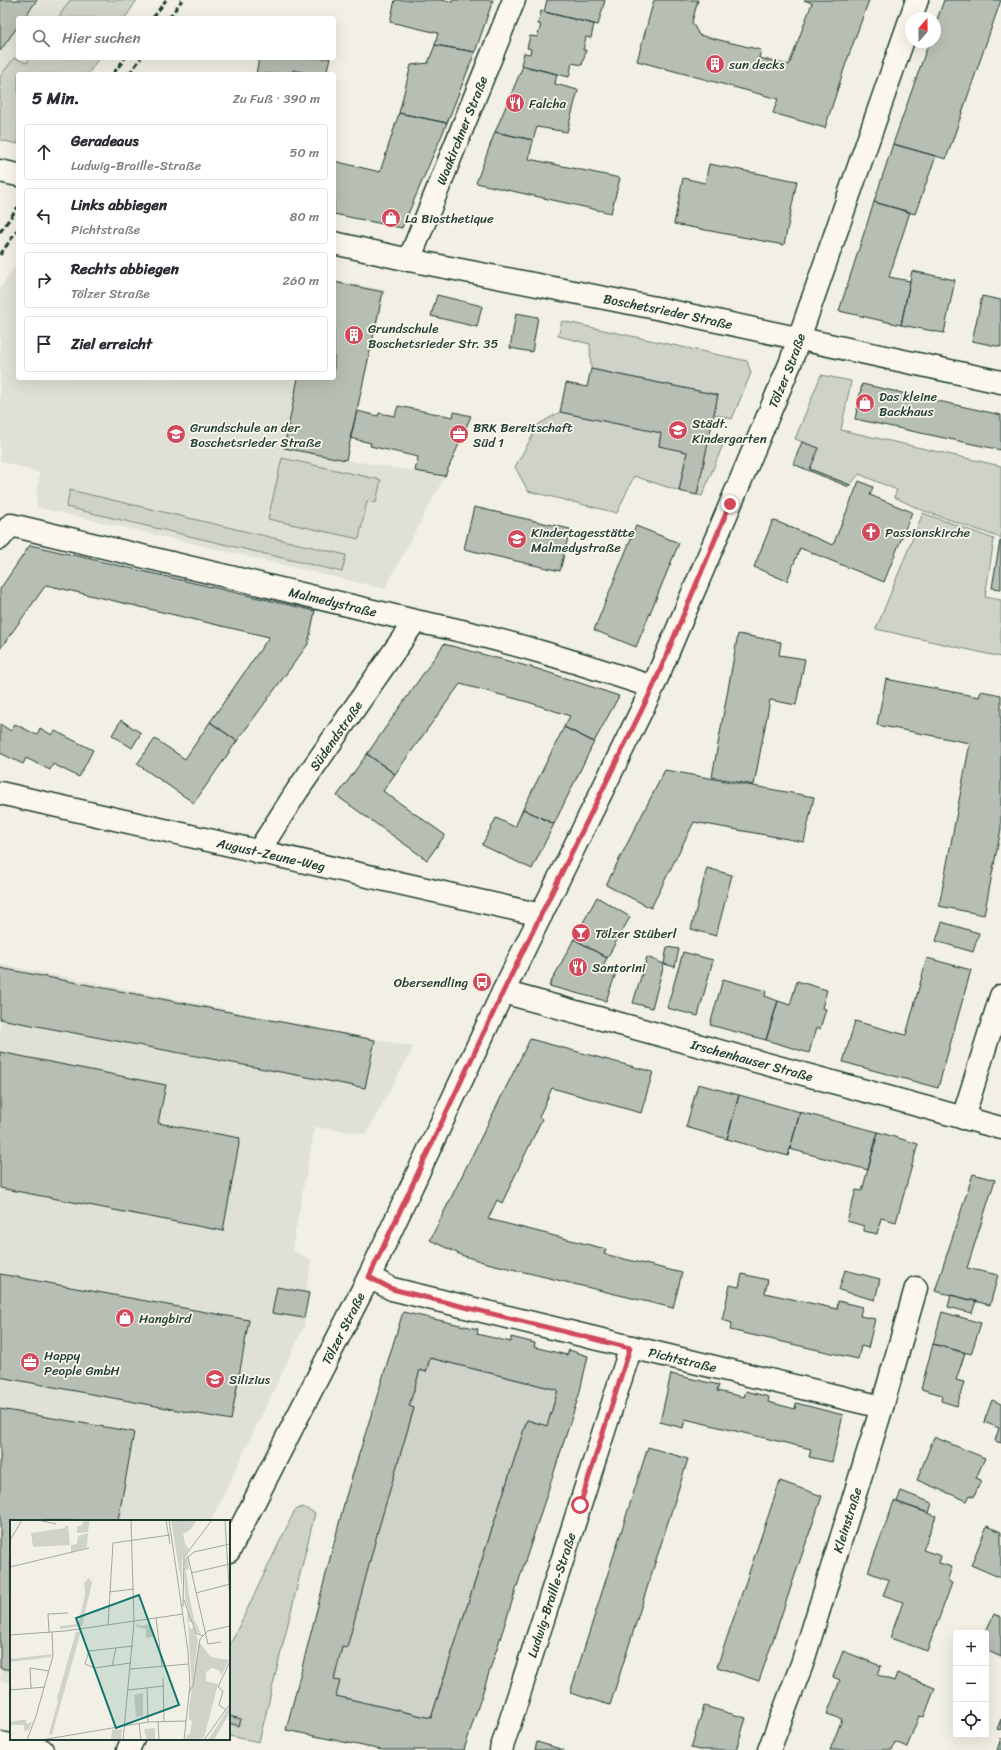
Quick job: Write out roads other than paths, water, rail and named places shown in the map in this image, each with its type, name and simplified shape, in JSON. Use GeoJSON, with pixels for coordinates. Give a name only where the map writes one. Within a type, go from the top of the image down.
{"type":"FeatureCollection","features":[{"type":"Feature","properties":{"kind":"street","name":"Waakirchner Straße"},"geometry":{"type":"LineString","coordinates":[[409,260],[514,0]]}},
{"type":"Feature","properties":{"kind":"street","name":"Tölzer Straße"},"geometry":{"type":"LineString","coordinates":[[230,1549],[369,1277],[503,992],[653,687],[790,364],[917,0]]}},
{"type":"Feature","properties":{"kind":"street"},"geometry":{"type":"LineString","coordinates":[[0,171],[16,175]]}},
{"type":"Feature","properties":{"kind":"street","name":"Boschetsrieder Straße"},"geometry":{"type":"LineString","coordinates":[[336,243],[409,260],[662,309],[1001,382]]}},
{"type":"Feature","properties":{"kind":"street","name":"Malmedystraße"},"geometry":{"type":"LineString","coordinates":[[5,531],[384,612],[415,621],[470,632],[530,648],[653,687]]}},
{"type":"Feature","properties":{"kind":"street","name":"Südendstraße"},"geometry":{"type":"LineString","coordinates":[[258,852],[297,790],[415,621]]}},
{"type":"Feature","properties":{"kind":"street","name":"August-Zeune-Weg"},"geometry":{"type":"LineString","coordinates":[[0,793],[541,915]]}},
{"type":"Feature","properties":{"kind":"street","name":"Irschenhauser Straße"},"geometry":{"type":"LineString","coordinates":[[503,992],[1001,1128]]}},
{"type":"Feature","properties":{"kind":"street"},"geometry":{"type":"LineString","coordinates":[[963,1118],[1001,996]]}},
{"type":"Feature","properties":{"kind":"street","name":"Pichtstraße"},"geometry":{"type":"LineString","coordinates":[[369,1277],[392,1289],[630,1348],[882,1407]]}},
{"type":"Feature","properties":{"kind":"street","name":"Kleinstraße"},"geometry":{"type":"LineString","coordinates":[[769,1750],[802,1664],[882,1407],[916,1288]]}},
{"type":"Feature","properties":{"kind":"street","name":"Ludwig-Braille-Straße"},"geometry":{"type":"LineString","coordinates":[[501,1750],[630,1348]]}},
{"type":"Feature","properties":{"kind":"street"},"geometry":{"type":"LineString","coordinates":[[128,1750],[133,1740]]}},
{"type":"Feature","properties":{"kind":"street"},"geometry":{"type":"LineString","coordinates":[[0,1743],[42,1750]]}},
{"type":"Feature","properties":{"kind":"railway"},"geometry":{"type":"LineString","coordinates":[[154,16],[166,0]]}},
{"type":"Feature","properties":{"kind":"railway"},"geometry":{"type":"LineString","coordinates":[[170,16],[182,0]]}},
{"type":"Feature","properties":{"kind":"railway"},"geometry":{"type":"LineString","coordinates":[[114,72],[124,60]]}},
{"type":"Feature","properties":{"kind":"railway"},"geometry":{"type":"LineString","coordinates":[[130,72],[140,60]]}},
{"type":"Feature","properties":{"kind":"railway"},"geometry":{"type":"LineString","coordinates":[[0,232],[16,210]]}},
{"type":"Feature","properties":{"kind":"railway"},"geometry":{"type":"LineString","coordinates":[[0,255],[16,232]]}},
{"type":"Feature","properties":{"kind":"place","name":"sun decks"},"geometry":{"type":"Point","coordinates":[715,64]}},
{"type":"Feature","properties":{"kind":"place","name":"Falcha"},"geometry":{"type":"Point","coordinates":[515,103]}},
{"type":"Feature","properties":{"kind":"place","name":"La Biosthetique"},"geometry":{"type":"Point","coordinates":[391,218]}},
{"type":"Feature","properties":{"kind":"place","name":"Grundschule Boschetsrieder Str. 35"},"geometry":{"type":"Point","coordinates":[354,335]}},
{"type":"Feature","properties":{"kind":"place","name":"Das kleine Backhaus"},"geometry":{"type":"Point","coordinates":[865,403]}},
{"type":"Feature","properties":{"kind":"place","name":"Städt. Kindergarten"},"geometry":{"type":"Point","coordinates":[678,430]}},
{"type":"Feature","properties":{"kind":"place","name":"Grundschule an der Boschetsrieder Straße"},"geometry":{"type":"Point","coordinates":[176,434]}},
{"type":"Feature","properties":{"kind":"place","name":"BRK Bereitschaft Süd 1"},"geometry":{"type":"Point","coordinates":[459,434]}},
{"type":"Feature","properties":{"kind":"place","name":"Passionskirche"},"geometry":{"type":"Point","coordinates":[871,532]}},
{"type":"Feature","properties":{"kind":"place","name":"Kindertagesstätte Malmedystraße"},"geometry":{"type":"Point","coordinates":[517,539]}},
{"type":"Feature","properties":{"kind":"place","name":"Tölzer Stüberl"},"geometry":{"type":"Point","coordinates":[581,933]}},
{"type":"Feature","properties":{"kind":"place","name":"Santorini"},"geometry":{"type":"Point","coordinates":[578,967]}},
{"type":"Feature","properties":{"kind":"place","name":"Obersendling"},"geometry":{"type":"Point","coordinates":[482,982]}},
{"type":"Feature","properties":{"kind":"place","name":"Hangbird"},"geometry":{"type":"Point","coordinates":[125,1318]}},
{"type":"Feature","properties":{"kind":"place","name":"Happy People GmbH"},"geometry":{"type":"Point","coordinates":[30,1362]}},
{"type":"Feature","properties":{"kind":"place","name":"Silizius"},"geometry":{"type":"Point","coordinates":[215,1379]}}]}
